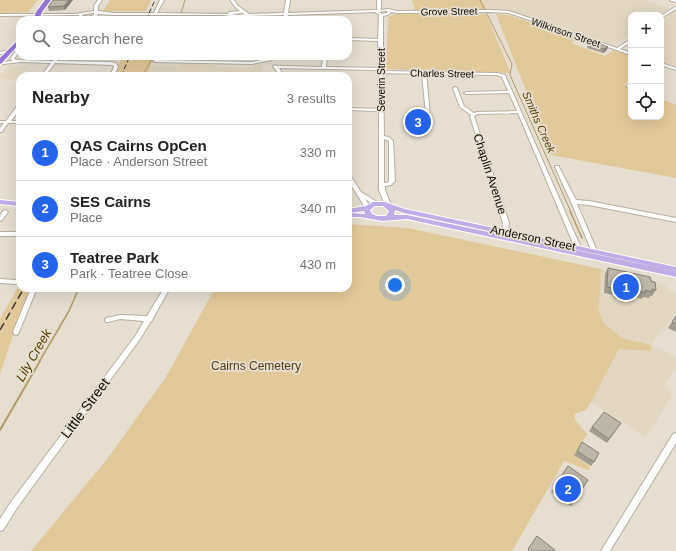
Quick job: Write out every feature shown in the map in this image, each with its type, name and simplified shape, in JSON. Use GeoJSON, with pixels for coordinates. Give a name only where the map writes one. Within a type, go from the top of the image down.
{"type":"FeatureCollection","features":[{"type":"Feature","properties":{"kind":"highway"},"geometry":{"type":"LineString","coordinates":[[35,16],[43,0]]}},
{"type":"Feature","properties":{"kind":"highway"},"geometry":{"type":"LineString","coordinates":[[35,16],[48,0]]}},
{"type":"Feature","properties":{"kind":"highway"},"geometry":{"type":"LineString","coordinates":[[1,60],[16,49]]}},
{"type":"Feature","properties":{"kind":"main road"},"geometry":{"type":"LineString","coordinates":[[0,202],[16,204]]}},
{"type":"Feature","properties":{"kind":"main road"},"geometry":{"type":"LineString","coordinates":[[352,210],[368,208],[375,203],[389,206],[392,211],[389,217],[380,219],[352,215]]}},
{"type":"Feature","properties":{"kind":"main road"},"geometry":{"type":"LineString","coordinates":[[0,206],[16,205]]}},
{"type":"Feature","properties":{"kind":"main road","name":"Anderson Street"},"geometry":{"type":"LineString","coordinates":[[389,206],[400,210],[505,235],[676,274]]}},
{"type":"Feature","properties":{"kind":"main road"},"geometry":{"type":"LineString","coordinates":[[368,208],[368,213],[372,217]]}},
{"type":"Feature","properties":{"kind":"main road","name":"Anderson Street"},"geometry":{"type":"LineString","coordinates":[[389,217],[407,217],[594,251],[676,269]]}},
{"type":"Feature","properties":{"kind":"street"},"geometry":{"type":"LineString","coordinates":[[87,16],[100,0]]}},
{"type":"Feature","properties":{"kind":"street"},"geometry":{"type":"LineString","coordinates":[[155,14],[162,0]]}},
{"type":"Feature","properties":{"kind":"street"},"geometry":{"type":"LineString","coordinates":[[232,0],[245,16]]}},
{"type":"Feature","properties":{"kind":"street"},"geometry":{"type":"LineString","coordinates":[[286,16],[288,0]]}},
{"type":"Feature","properties":{"kind":"street","name":"Severin Street"},"geometry":{"type":"LineString","coordinates":[[378,0],[381,40],[382,187],[389,206]]}},
{"type":"Feature","properties":{"kind":"street"},"geometry":{"type":"LineString","coordinates":[[672,0],[676,1]]}},
{"type":"Feature","properties":{"kind":"street"},"geometry":{"type":"LineString","coordinates":[[379,5],[387,12],[380,23]]}},
{"type":"Feature","properties":{"kind":"street"},"geometry":{"type":"LineString","coordinates":[[95,15],[96,6]]}},
{"type":"Feature","properties":{"kind":"street"},"geometry":{"type":"LineString","coordinates":[[236,6],[236,14]]}},
{"type":"Feature","properties":{"kind":"street"},"geometry":{"type":"LineString","coordinates":[[664,15],[676,8]]}},
{"type":"Feature","properties":{"kind":"street","name":"Grove Street"},"geometry":{"type":"LineString","coordinates":[[379,12],[501,11]]}},
{"type":"Feature","properties":{"kind":"street","name":"Wilkinson Street"},"geometry":{"type":"LineString","coordinates":[[501,11],[519,15],[628,53]]}},
{"type":"Feature","properties":{"kind":"street"},"geometry":{"type":"LineString","coordinates":[[90,16],[114,14],[236,14],[245,16],[286,13],[379,12]]}},
{"type":"Feature","properties":{"kind":"street"},"geometry":{"type":"LineString","coordinates":[[236,14],[245,16]]}},
{"type":"Feature","properties":{"kind":"street"},"geometry":{"type":"LineString","coordinates":[[90,16],[95,15]]}},
{"type":"Feature","properties":{"kind":"street"},"geometry":{"type":"LineString","coordinates":[[0,16],[16,16]]}},
{"type":"Feature","properties":{"kind":"street"},"geometry":{"type":"LineString","coordinates":[[352,39],[381,40]]}},
{"type":"Feature","properties":{"kind":"street"},"geometry":{"type":"LineString","coordinates":[[618,49],[628,42]]}},
{"type":"Feature","properties":{"kind":"street"},"geometry":{"type":"LineString","coordinates":[[1,60],[16,49]]}},
{"type":"Feature","properties":{"kind":"street"},"geometry":{"type":"LineString","coordinates":[[16,53],[12,59],[16,60]]}},
{"type":"Feature","properties":{"kind":"street"},"geometry":{"type":"LineString","coordinates":[[1,60],[114,64],[116,67],[114,72]]}},
{"type":"Feature","properties":{"kind":"street"},"geometry":{"type":"LineString","coordinates":[[16,60],[21,61]]}},
{"type":"Feature","properties":{"kind":"street"},"geometry":{"type":"LineString","coordinates":[[154,60],[252,62],[261,60]]}},
{"type":"Feature","properties":{"kind":"street"},"geometry":{"type":"LineString","coordinates":[[271,60],[279,72]]}},
{"type":"Feature","properties":{"kind":"street"},"geometry":{"type":"LineString","coordinates":[[324,67],[325,60]]}},
{"type":"Feature","properties":{"kind":"street"},"geometry":{"type":"LineString","coordinates":[[46,72],[54,62]]}},
{"type":"Feature","properties":{"kind":"street"},"geometry":{"type":"LineString","coordinates":[[664,65],[676,69]]}},
{"type":"Feature","properties":{"kind":"street","name":"Charles Street"},"geometry":{"type":"LineString","coordinates":[[276,67],[324,67],[503,76],[511,92]]}},
{"type":"Feature","properties":{"kind":"street"},"geometry":{"type":"LineString","coordinates":[[424,73],[428,115]]}},
{"type":"Feature","properties":{"kind":"street"},"geometry":{"type":"LineString","coordinates":[[455,88],[462,107],[474,114],[520,112]]}},
{"type":"Feature","properties":{"kind":"street"},"geometry":{"type":"LineString","coordinates":[[466,93],[511,92],[578,248]]}},
{"type":"Feature","properties":{"kind":"street"},"geometry":{"type":"LineString","coordinates":[[352,109],[381,110]]}},
{"type":"Feature","properties":{"kind":"street"},"geometry":{"type":"LineString","coordinates":[[0,131],[16,111]]}},
{"type":"Feature","properties":{"kind":"street","name":"Chaplin Avenue"},"geometry":{"type":"LineString","coordinates":[[474,114],[472,116],[506,223],[505,235]]}},
{"type":"Feature","properties":{"kind":"street"},"geometry":{"type":"LineString","coordinates":[[0,122],[16,122]]}},
{"type":"Feature","properties":{"kind":"street","name":"Severin Street"},"geometry":{"type":"LineString","coordinates":[[375,203],[382,187],[388,185],[392,180],[391,141],[387,138],[381,137]]}},
{"type":"Feature","properties":{"kind":"street"},"geometry":{"type":"LineString","coordinates":[[557,167],[574,202],[594,251]]}},
{"type":"Feature","properties":{"kind":"street"},"geometry":{"type":"LineString","coordinates":[[352,182],[368,208]]}},
{"type":"Feature","properties":{"kind":"street"},"geometry":{"type":"LineString","coordinates":[[359,193],[375,203]]}},
{"type":"Feature","properties":{"kind":"street"},"geometry":{"type":"LineString","coordinates":[[574,202],[676,220]]}},
{"type":"Feature","properties":{"kind":"street"},"geometry":{"type":"LineString","coordinates":[[0,219],[5,212]]}},
{"type":"Feature","properties":{"kind":"street"},"geometry":{"type":"LineString","coordinates":[[0,234],[16,234]]}},
{"type":"Feature","properties":{"kind":"street"},"geometry":{"type":"LineString","coordinates":[[0,282],[16,282]]}},
{"type":"Feature","properties":{"kind":"street"},"geometry":{"type":"LineString","coordinates":[[16,332],[32,292]]}},
{"type":"Feature","properties":{"kind":"street","name":"Little Street"},"geometry":{"type":"LineString","coordinates":[[0,527],[14,505],[138,337],[165,292]]}},
{"type":"Feature","properties":{"kind":"street"},"geometry":{"type":"LineString","coordinates":[[108,320],[120,317],[150,319]]}},
{"type":"Feature","properties":{"kind":"street"},"geometry":{"type":"LineString","coordinates":[[605,551],[676,436]]}},
{"type":"Feature","properties":{"kind":"shaded area"},"geometry":{"type":"Polygon","coordinates":[[[482,0],[643,0],[670,8],[664,12],[628,12],[628,37],[614,45],[515,12],[505,10],[487,10],[482,0]]]}},
{"type":"Feature","properties":{"kind":"shaded area"},"geometry":{"type":"Polygon","coordinates":[[[676,10],[676,67],[664,62],[664,19],[676,10]]]}},
{"type":"Feature","properties":{"kind":"shaded area"},"geometry":{"type":"Polygon","coordinates":[[[181,63],[218,65],[218,67],[253,68],[254,65],[258,65],[262,66],[261,71],[268,72],[149,72],[151,66],[179,66],[181,63]]]}},
{"type":"Feature","properties":{"kind":"shaded area"},"geometry":{"type":"Polygon","coordinates":[[[9,66],[29,66],[24,72],[16,72],[16,80],[0,79],[0,76],[9,66]]]}},
{"type":"Feature","properties":{"kind":"shaded area"},"geometry":{"type":"Polygon","coordinates":[[[601,269],[663,283],[669,291],[676,293],[676,312],[651,345],[621,338],[604,323],[599,313],[601,269]]]}},
{"type":"Feature","properties":{"kind":"shaded area"},"geometry":{"type":"Polygon","coordinates":[[[651,345],[676,357],[676,367],[664,387],[673,394],[645,437],[591,402],[619,349],[650,351],[651,345]]]}},
{"type":"Feature","properties":{"kind":"green space"},"geometry":{"type":"Polygon","coordinates":[[[0,0],[38,0],[28,12],[0,13],[0,0]]]}},
{"type":"Feature","properties":{"kind":"green space"},"geometry":{"type":"Polygon","coordinates":[[[110,0],[151,0],[146,11],[103,11],[110,0]]]}},
{"type":"Feature","properties":{"kind":"green space"},"geometry":{"type":"Polygon","coordinates":[[[412,0],[482,0],[487,10],[415,10],[412,0]]]}},
{"type":"Feature","properties":{"kind":"green space"},"geometry":{"type":"Polygon","coordinates":[[[395,14],[486,14],[511,73],[386,69],[388,17],[395,14]]]}},
{"type":"Feature","properties":{"kind":"green space"},"geometry":{"type":"Polygon","coordinates":[[[496,14],[508,15],[577,38],[571,43],[605,56],[613,50],[628,55],[628,82],[624,85],[628,87],[628,120],[664,120],[664,100],[676,105],[676,178],[551,155],[496,14]]]}},
{"type":"Feature","properties":{"kind":"green space"},"geometry":{"type":"Polygon","coordinates":[[[121,60],[153,60],[148,72],[116,72],[121,60]]]}},
{"type":"Feature","properties":{"kind":"green space"},"geometry":{"type":"Polygon","coordinates":[[[425,116],[425,126],[410,126],[410,117],[425,116]]]}},
{"type":"Feature","properties":{"kind":"green space","name":"Cairns Cemetery"},"geometry":{"type":"Polygon","coordinates":[[[352,224],[408,228],[601,269],[599,313],[604,323],[622,338],[651,345],[651,351],[619,349],[586,410],[575,414],[575,420],[587,434],[575,455],[590,467],[588,470],[564,461],[512,551],[31,551],[107,459],[166,377],[213,292],[352,292],[352,224]]]}},
{"type":"Feature","properties":{"kind":"green space"},"geometry":{"type":"Polygon","coordinates":[[[16,291],[30,292],[17,323],[0,374],[0,319],[16,291]]]}},
{"type":"Feature","properties":{"kind":"building"},"geometry":{"type":"Polygon","coordinates":[[[53,0],[69,0],[64,6],[48,7],[53,0]]]}},
{"type":"Feature","properties":{"kind":"building"},"geometry":{"type":"Polygon","coordinates":[[[596,41],[608,47],[604,49],[588,44],[596,41]]]}},
{"type":"Feature","properties":{"kind":"building"},"geometry":{"type":"Polygon","coordinates":[[[608,268],[650,277],[651,281],[655,282],[656,290],[652,289],[652,292],[645,290],[645,293],[625,286],[625,294],[617,292],[617,289],[607,287],[608,268]]]}},
{"type":"Feature","properties":{"kind":"building"},"geometry":{"type":"Polygon","coordinates":[[[676,316],[676,324],[672,322],[676,316]]]}},
{"type":"Feature","properties":{"kind":"building"},"geometry":{"type":"Polygon","coordinates":[[[604,412],[621,423],[609,439],[592,427],[604,412]]]}},
{"type":"Feature","properties":{"kind":"building"},"geometry":{"type":"Polygon","coordinates":[[[582,442],[599,453],[594,462],[577,451],[582,442]]]}},
{"type":"Feature","properties":{"kind":"building"},"geometry":{"type":"Polygon","coordinates":[[[568,466],[588,480],[574,501],[554,487],[568,466]]]}},
{"type":"Feature","properties":{"kind":"building"},"geometry":{"type":"Polygon","coordinates":[[[537,536],[555,551],[530,551],[528,549],[537,536]]]}},
{"type":"Feature","properties":{"kind":"waterway"},"geometry":{"type":"LineString","coordinates":[[180,16],[185,0]]}},
{"type":"Feature","properties":{"kind":"waterway","name":"Smiths Creek"},"geometry":{"type":"LineString","coordinates":[[480,0],[485,10]]}},
{"type":"Feature","properties":{"kind":"waterway","name":"Smiths Creek"},"geometry":{"type":"LineString","coordinates":[[486,12],[512,64],[510,75],[571,212]]}},
{"type":"Feature","properties":{"kind":"waterway","name":"Lily Creek"},"geometry":{"type":"LineString","coordinates":[[144,72],[152,60]]}},
{"type":"Feature","properties":{"kind":"waterway","name":"Smiths Creek"},"geometry":{"type":"LineString","coordinates":[[570,211],[582,238]]}},
{"type":"Feature","properties":{"kind":"waterway","name":"Lily Creek"},"geometry":{"type":"LineString","coordinates":[[39,362],[69,311],[77,292]]}},
{"type":"Feature","properties":{"kind":"waterway","name":"Lily Creek"},"geometry":{"type":"LineString","coordinates":[[0,430],[40,361]]}},
{"type":"Feature","properties":{"kind":"railway"},"geometry":{"type":"LineString","coordinates":[[148,16],[155,0]]}},
{"type":"Feature","properties":{"kind":"railway"},"geometry":{"type":"LineString","coordinates":[[123,72],[128,60]]}},
{"type":"Feature","properties":{"kind":"railway"},"geometry":{"type":"LineString","coordinates":[[0,330],[22,292]]}},
{"type":"Feature","properties":{"kind":"place","name":"Teatree Park"},"geometry":{"type":"Point","coordinates":[418,122]}},
{"type":"Feature","properties":{"kind":"place","name":"QAS Cairns OpCen"},"geometry":{"type":"Point","coordinates":[626,287]}},
{"type":"Feature","properties":{"kind":"place","name":"SES Cairns"},"geometry":{"type":"Point","coordinates":[568,489]}}]}
